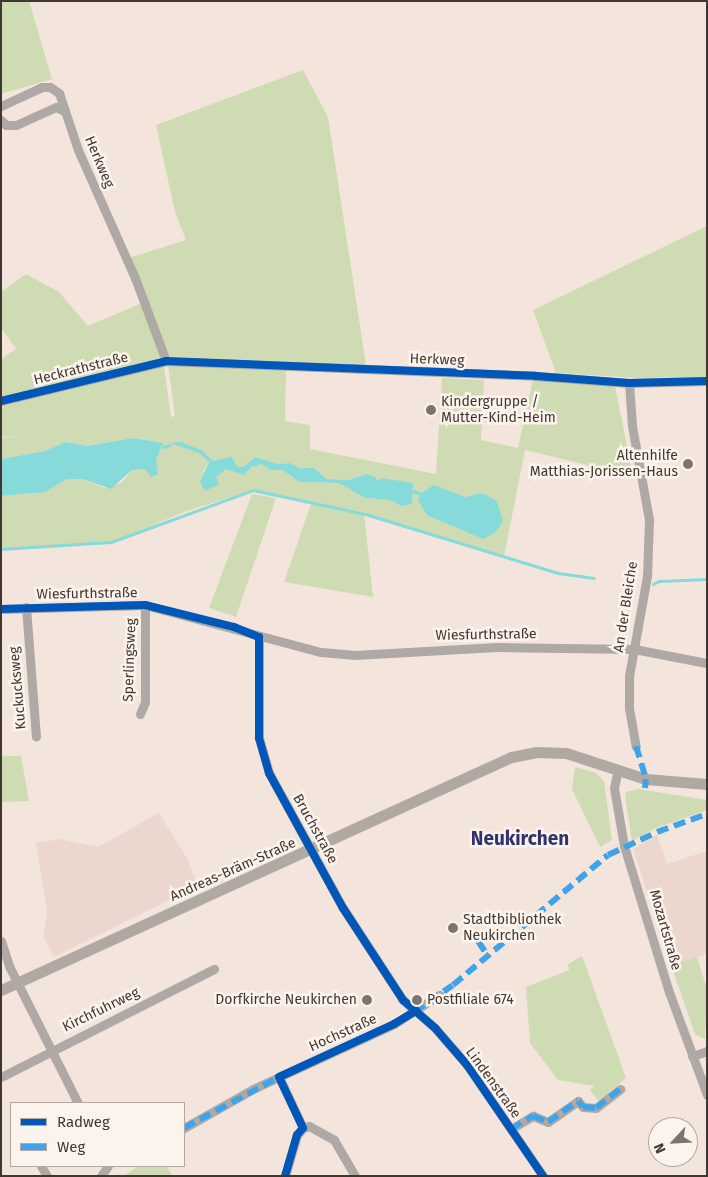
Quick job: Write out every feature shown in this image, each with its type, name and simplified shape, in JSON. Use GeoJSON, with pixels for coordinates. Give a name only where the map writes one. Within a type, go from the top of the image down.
{"type":"FeatureCollection","features":[{"type":"Feature","properties":{"kind":"main road","name":"Andreas-Bräm-Straße"},"geometry":{"type":"LineString","coordinates":[[1,990],[16,981],[511,757],[536,752],[566,752],[658,781],[707,784]]}},
{"type":"Feature","properties":{"kind":"street","name":"Herkweg"},"geometry":{"type":"LineString","coordinates":[[1,106],[50,87],[59,93],[78,150],[135,278],[166,361],[536,376],[629,383],[707,381]]}},
{"type":"Feature","properties":{"kind":"street"},"geometry":{"type":"LineString","coordinates":[[1,120],[6,125],[16,125],[56,108],[64,111]]}},
{"type":"Feature","properties":{"kind":"street","name":"Heckrathstraße"},"geometry":{"type":"LineString","coordinates":[[1,401],[166,361]]}},
{"type":"Feature","properties":{"kind":"street","name":"An der Bleiche"},"geometry":{"type":"LineString","coordinates":[[629,383],[632,426],[649,520],[646,588],[634,650],[629,708],[636,746]]}},
{"type":"Feature","properties":{"kind":"street","name":"Wiesfurthstraße"},"geometry":{"type":"LineString","coordinates":[[1,609],[145,605],[234,627],[259,637],[321,652],[355,655],[497,647],[634,650],[707,663]]}},
{"type":"Feature","properties":{"kind":"street","name":"Sperlingsweg"},"geometry":{"type":"LineString","coordinates":[[140,714],[145,702],[145,605]]}},
{"type":"Feature","properties":{"kind":"street","name":"Kuckucksweg"},"geometry":{"type":"LineString","coordinates":[[26,607],[36,737]]}},
{"type":"Feature","properties":{"kind":"street","name":"Bruchstraße"},"geometry":{"type":"LineString","coordinates":[[259,637],[260,745],[269,773],[363,939],[403,1000],[416,1011]]}},
{"type":"Feature","properties":{"kind":"street","name":"Mozartstraße"},"geometry":{"type":"LineString","coordinates":[[618,769],[614,788],[624,846],[692,1056],[707,1095]]}},
{"type":"Feature","properties":{"kind":"street"},"geometry":{"type":"LineString","coordinates":[[1,941],[16,981],[77,1102]]}},
{"type":"Feature","properties":{"kind":"street","name":"Kirchfuhrweg"},"geometry":{"type":"LineString","coordinates":[[1,1077],[50,1050],[214,969]]}},
{"type":"Feature","properties":{"kind":"street","name":"Hochstraße"},"geometry":{"type":"LineString","coordinates":[[185,1127],[279,1077],[416,1011],[439,995]]}},
{"type":"Feature","properties":{"kind":"street","name":"Lindenstraße"},"geometry":{"type":"LineString","coordinates":[[416,1011],[467,1065],[543,1176]]}},
{"type":"Feature","properties":{"kind":"street"},"geometry":{"type":"LineString","coordinates":[[692,1056],[707,1051]]}},
{"type":"Feature","properties":{"kind":"street"},"geometry":{"type":"LineString","coordinates":[[279,1077],[302,1128]]}},
{"type":"Feature","properties":{"kind":"street","name":"Lindenstraße"},"geometry":{"type":"LineString","coordinates":[[511,1129],[533,1116],[548,1122],[578,1100],[583,1107],[596,1108],[620,1089]]}},
{"type":"Feature","properties":{"kind":"street"},"geometry":{"type":"LineString","coordinates":[[285,1176],[297,1135],[302,1128],[309,1126],[334,1140],[355,1176]]}},
{"type":"Feature","properties":{"kind":"shaded area"},"geometry":{"type":"Polygon","coordinates":[[[159,813],[188,860],[195,879],[192,889],[54,957],[43,936],[47,912],[36,843],[60,839],[98,847],[159,813]]]}},
{"type":"Feature","properties":{"kind":"shaded area"},"geometry":{"type":"Polygon","coordinates":[[[657,835],[667,864],[707,851],[707,954],[671,965],[633,849],[657,835]]]}},
{"type":"Feature","properties":{"kind":"green space"},"geometry":{"type":"Polygon","coordinates":[[[1,1],[29,1],[52,79],[1,94],[1,1]]]}},
{"type":"Feature","properties":{"kind":"green space"},"geometry":{"type":"Polygon","coordinates":[[[303,70],[328,117],[366,365],[168,357],[129,258],[186,240],[175,212],[156,125],[303,70]]]}},
{"type":"Feature","properties":{"kind":"green space"},"geometry":{"type":"Polygon","coordinates":[[[707,226],[707,377],[636,378],[556,373],[533,310],[707,226]]]}},
{"type":"Feature","properties":{"kind":"green space"},"geometry":{"type":"Polygon","coordinates":[[[26,274],[59,292],[88,326],[142,303],[163,359],[171,417],[175,416],[168,365],[286,369],[285,421],[310,425],[310,449],[436,474],[442,378],[484,380],[481,440],[518,448],[533,379],[615,386],[633,476],[525,450],[504,557],[364,513],[373,597],[284,582],[311,504],[345,509],[253,490],[184,512],[111,543],[1,549],[1,496],[45,492],[67,479],[83,479],[105,488],[121,483],[132,470],[145,469],[156,460],[162,443],[133,438],[87,446],[65,442],[45,451],[1,459],[1,438],[21,436],[1,437],[1,359],[16,349],[1,328],[1,292],[26,274]],[[175,442],[199,453],[209,462],[203,472],[215,477],[226,469],[241,467],[225,460],[213,461],[203,451],[175,442]],[[255,457],[243,467],[263,464],[282,470],[300,482],[339,483],[365,498],[390,500],[401,506],[396,480],[378,481],[366,474],[349,480],[326,479],[290,463],[278,464],[255,457]],[[482,493],[465,497],[427,515],[447,523],[482,493]]]}},
{"type":"Feature","properties":{"kind":"green space"},"geometry":{"type":"Polygon","coordinates":[[[252,494],[276,498],[236,617],[209,608],[252,494]]]}},
{"type":"Feature","properties":{"kind":"green space"},"geometry":{"type":"Polygon","coordinates":[[[1,756],[21,756],[29,801],[1,802],[1,756]]]}},
{"type":"Feature","properties":{"kind":"green space"},"geometry":{"type":"Polygon","coordinates":[[[575,767],[596,773],[604,781],[612,840],[600,847],[572,789],[575,767]]]}},
{"type":"Feature","properties":{"kind":"green space"},"geometry":{"type":"Polygon","coordinates":[[[638,789],[707,800],[707,810],[656,828],[632,841],[625,796],[626,792],[638,789]]]}},
{"type":"Feature","properties":{"kind":"green space"},"geometry":{"type":"Polygon","coordinates":[[[582,956],[626,1078],[599,1102],[590,1090],[594,1086],[558,1080],[530,1043],[526,987],[569,970],[568,964],[582,956]]]}},
{"type":"Feature","properties":{"kind":"green space"},"geometry":{"type":"Polygon","coordinates":[[[697,957],[707,989],[705,1039],[695,1034],[671,965],[697,957]]]}},
{"type":"Feature","properties":{"kind":"green space"},"geometry":{"type":"Polygon","coordinates":[[[137,1167],[168,1167],[172,1176],[123,1176],[137,1167]]]}},
{"type":"Feature","properties":{"kind":"water"},"geometry":{"type":"Polygon","coordinates":[[[133,438],[163,443],[156,460],[158,474],[151,477],[145,469],[132,470],[111,489],[83,479],[67,479],[45,492],[1,496],[1,459],[45,451],[65,442],[87,446],[133,438]]]}},
{"type":"Feature","properties":{"kind":"water"},"geometry":{"type":"Polygon","coordinates":[[[181,442],[203,451],[213,461],[231,457],[238,467],[243,467],[255,457],[278,464],[290,463],[300,468],[314,468],[326,479],[349,480],[366,474],[374,476],[378,481],[382,478],[413,483],[412,504],[401,506],[390,500],[365,498],[339,483],[300,482],[282,470],[270,470],[262,464],[251,467],[244,475],[226,469],[216,477],[219,484],[205,491],[200,482],[209,462],[199,453],[170,443],[181,442]]]}},
{"type":"Feature","properties":{"kind":"water"},"geometry":{"type":"Polygon","coordinates":[[[434,485],[465,497],[482,493],[497,501],[503,521],[496,532],[483,539],[427,515],[418,500],[420,494],[434,485]]]}},
{"type":"Feature","properties":{"kind":"waterway"},"geometry":{"type":"LineString","coordinates":[[163,447],[170,445]]}},
{"type":"Feature","properties":{"kind":"waterway"},"geometry":{"type":"LineString","coordinates":[[1,549],[111,542],[253,490],[365,514],[558,573],[594,578]]}},
{"type":"Feature","properties":{"kind":"waterway"},"geometry":{"type":"LineString","coordinates":[[413,491],[420,494]]}},
{"type":"Feature","properties":{"kind":"waterway"},"geometry":{"type":"LineString","coordinates":[[653,584],[659,581],[707,579]]}},
{"type":"Feature","properties":{"kind":"marked path"},"geometry":{"type":"LineString","coordinates":[[636,746],[646,779],[645,788]]}},
{"type":"Feature","properties":{"kind":"marked path"},"geometry":{"type":"LineString","coordinates":[[414,1012],[453,985],[608,855],[657,832],[707,814]]}},
{"type":"Feature","properties":{"kind":"marked path"},"geometry":{"type":"LineString","coordinates":[[478,941],[487,955]]}},
{"type":"Feature","properties":{"kind":"marked path"},"geometry":{"type":"LineString","coordinates":[[185,1127],[283,1075]]}},
{"type":"Feature","properties":{"kind":"marked path"},"geometry":{"type":"LineString","coordinates":[[511,1129],[533,1116],[548,1122],[578,1101],[583,1107],[596,1108],[620,1089]]}},
{"type":"Feature","properties":{"kind":"cycle path"},"geometry":{"type":"LineString","coordinates":[[1,401],[166,361],[536,376],[629,383],[707,381]]}},
{"type":"Feature","properties":{"kind":"cycle path"},"geometry":{"type":"LineString","coordinates":[[1,609],[145,605],[234,627],[259,637],[259,738],[269,773],[343,908],[403,1000],[435,1028],[467,1065],[543,1176]]}},
{"type":"Feature","properties":{"kind":"cycle path"},"geometry":{"type":"LineString","coordinates":[[285,1176],[297,1135],[303,1128],[279,1077],[394,1024],[416,1011]]}},
{"type":"Feature","properties":{"kind":"place","name":"Kindergruppe / Mutter-Kind-Heim"},"geometry":{"type":"Point","coordinates":[431,410]}},
{"type":"Feature","properties":{"kind":"place","name":"Altenhilfe Matthias-Jorissen-Haus"},"geometry":{"type":"Point","coordinates":[688,464]}},
{"type":"Feature","properties":{"kind":"place","name":"Stadtbibliothek Neukirchen"},"geometry":{"type":"Point","coordinates":[453,928]}},
{"type":"Feature","properties":{"kind":"place","name":"Dorfkirche Neukirchen"},"geometry":{"type":"Point","coordinates":[367,1000]}},
{"type":"Feature","properties":{"kind":"place","name":"Postfiliale 674"},"geometry":{"type":"Point","coordinates":[417,1000]}},
{"type":"Feature","properties":{"kind":"district","name":"Neukirchen"},"geometry":{"type":"Point","coordinates":[520,839]}}]}
